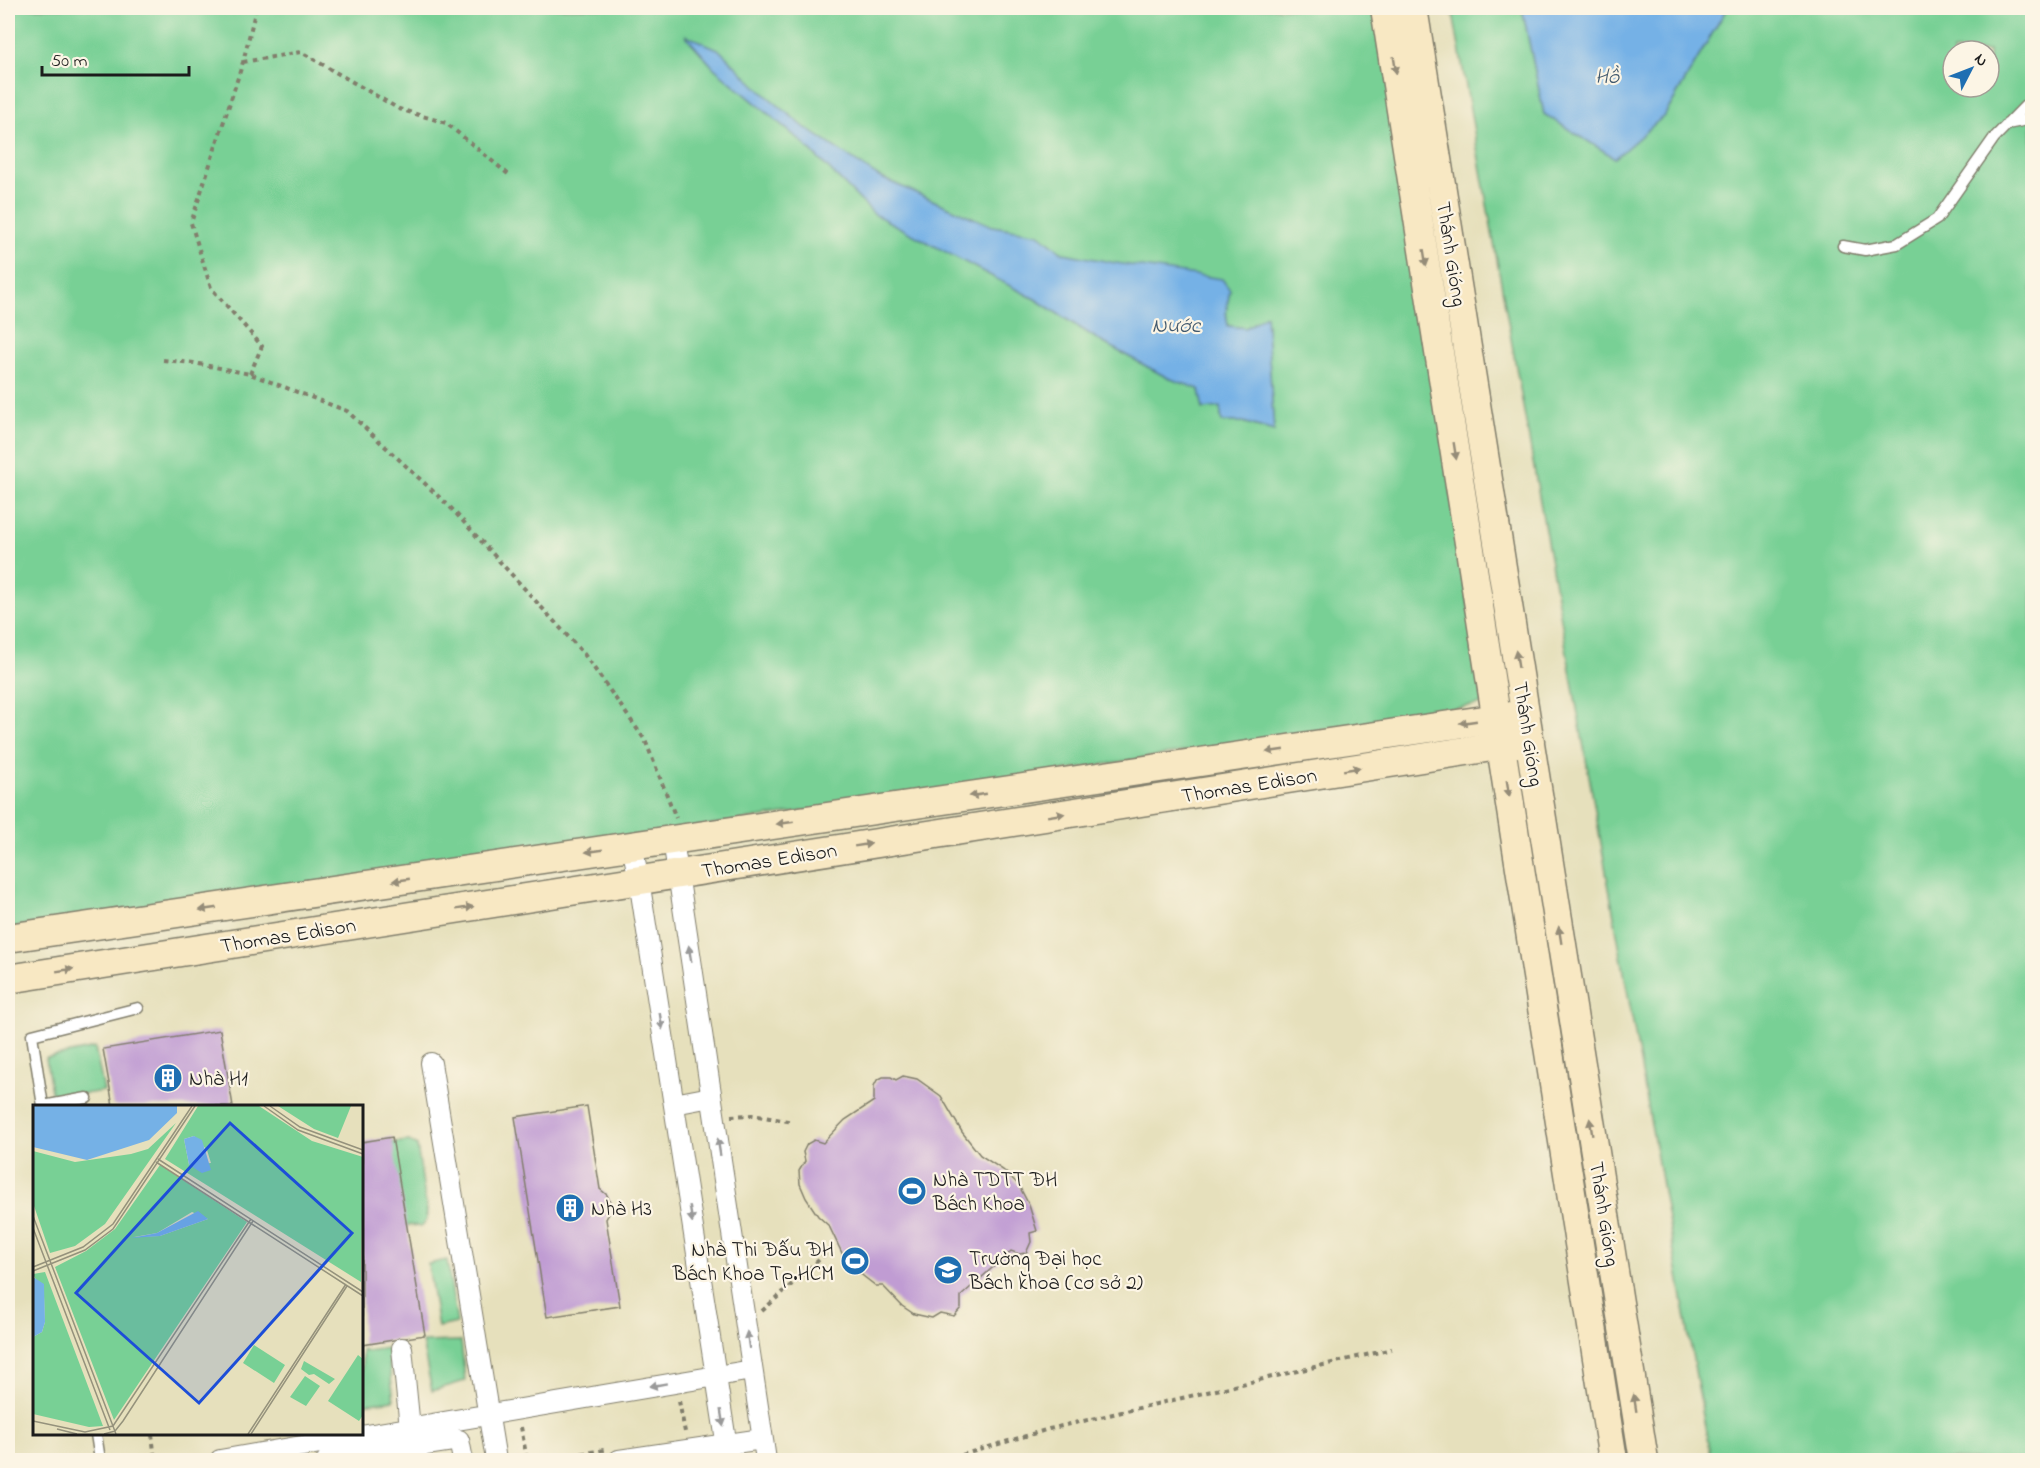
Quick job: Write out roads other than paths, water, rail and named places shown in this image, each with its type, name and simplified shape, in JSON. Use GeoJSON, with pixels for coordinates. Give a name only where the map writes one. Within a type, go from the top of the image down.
{"type":"FeatureCollection","features":[{"type":"Feature","properties":{"kind":"street","name":"Thánh Gióng"},"geometry":{"type":"LineString","coordinates":[[1386,8],[1430,200],[1526,714],[1644,1461]]}},
{"type":"Feature","properties":{"kind":"street","name":"Thánh Gióng"},"geometry":{"type":"LineString","coordinates":[[1413,8],[1430,200],[1497,718],[1613,1461]]}},
{"type":"Feature","properties":{"kind":"street","name":"Thomas Edison"},"geometry":{"type":"LineString","coordinates":[[8,938],[1526,714]]}},
{"type":"Feature","properties":{"kind":"street","name":"Thomas Edison"},"geometry":{"type":"LineString","coordinates":[[8,979],[1530,741]]}},
{"type":"Feature","properties":{"kind":"street"},"geometry":{"type":"LineString","coordinates":[[678,839],[678,874],[766,1461]]}},
{"type":"Feature","properties":{"kind":"street"},"geometry":{"type":"LineString","coordinates":[[632,846],[728,1452]]}},
{"type":"Feature","properties":{"kind":"street"},"geometry":{"type":"LineString","coordinates":[[431,1063],[496,1461]]}},
{"type":"Feature","properties":{"kind":"street"},"geometry":{"type":"LineString","coordinates":[[674,1104],[711,1097]]}},
{"type":"Feature","properties":{"kind":"street"},"geometry":{"type":"LineString","coordinates":[[1578,1238],[1608,1234]]}},
{"type":"Feature","properties":{"kind":"street"},"geometry":{"type":"LineString","coordinates":[[402,1348],[410,1428]]}},
{"type":"Feature","properties":{"kind":"street"},"geometry":{"type":"LineString","coordinates":[[220,1461],[752,1370]]}},
{"type":"Feature","properties":{"kind":"street"},"geometry":{"type":"LineString","coordinates":[[619,1461],[728,1452],[762,1439]]}},
{"type":"Feature","properties":{"kind":"street"},"geometry":{"type":"LineString","coordinates":[[327,1461],[459,1440],[462,1461]]}},
{"type":"Feature","properties":{"kind":"lane"},"geometry":{"type":"LineString","coordinates":[[1843,246],[1865,250],[1897,243],[1937,219],[1989,145],[2032,99]]}},
{"type":"Feature","properties":{"kind":"lane"},"geometry":{"type":"LineString","coordinates":[[2007,124],[2032,118]]}},
{"type":"Feature","properties":{"kind":"lane"},"geometry":{"type":"LineString","coordinates":[[43,1105],[32,1035],[138,1008]]}},
{"type":"Feature","properties":{"kind":"lane"},"geometry":{"type":"LineString","coordinates":[[48,1105],[87,1098]]}},
{"type":"Feature","properties":{"kind":"lane"},"geometry":{"type":"LineString","coordinates":[[96,1435],[100,1461]]}},
{"type":"Feature","properties":{"kind":"water","name":"Hồ"},"geometry":{"type":"Polygon","coordinates":[[[1522,8],[1727,8],[1665,115],[1615,158],[1544,114],[1522,8]]]}},
{"type":"Feature","properties":{"kind":"water","name":"Nước"},"geometry":{"type":"Polygon","coordinates":[[[685,35],[718,49],[761,91],[804,127],[879,177],[992,226],[1039,234],[1063,253],[1222,279],[1230,290],[1226,312],[1228,326],[1246,328],[1266,315],[1274,431],[1243,422],[1222,422],[1220,407],[1203,409],[1199,389],[1168,378],[1102,342],[1035,299],[874,214],[802,142],[714,68],[685,35]]]}},
{"type":"Feature","properties":{"kind":"place","name":"Nhà H1"},"geometry":{"type":"Point","coordinates":[168,1078]}},
{"type":"Feature","properties":{"kind":"place","name":"Nhà TDTT ĐH Bách Khoa"},"geometry":{"type":"Point","coordinates":[912,1191]}},
{"type":"Feature","properties":{"kind":"place","name":"Nhà H3"},"geometry":{"type":"Point","coordinates":[570,1208]}},
{"type":"Feature","properties":{"kind":"place","name":"Nhà Thi Đấu ĐH Bách Khoa Tp.HCM"},"geometry":{"type":"Point","coordinates":[855,1261]}},
{"type":"Feature","properties":{"kind":"place","name":"Trường Đại học Bách khoa (cơ sở 2)"},"geometry":{"type":"Point","coordinates":[948,1270]}}]}
